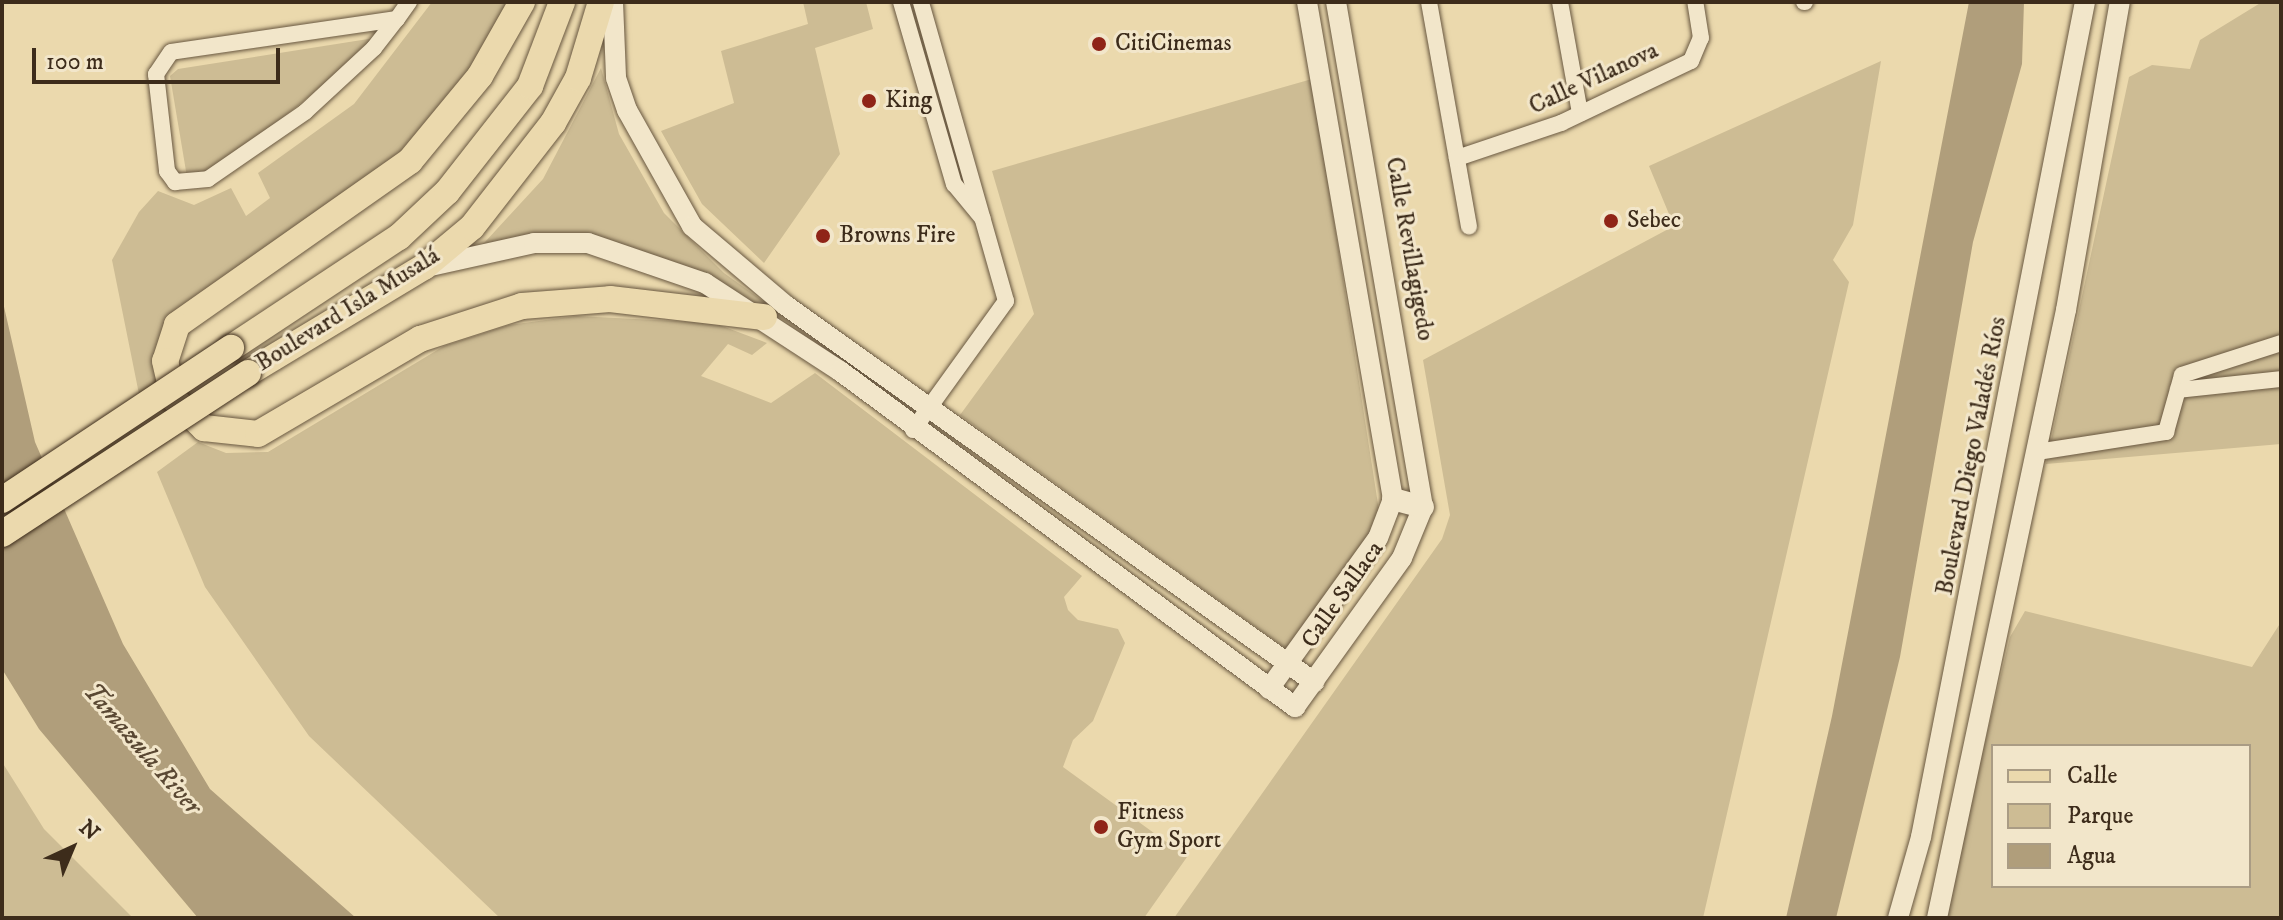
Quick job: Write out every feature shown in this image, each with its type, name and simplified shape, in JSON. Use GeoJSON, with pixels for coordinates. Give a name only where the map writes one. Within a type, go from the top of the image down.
{"type":"FeatureCollection","features":[{"type":"Feature","properties":{"kind":"main road"},"geometry":{"type":"LineString","coordinates":[[522,2],[480,76],[410,161],[177,325],[165,361],[174,399],[204,428],[258,434],[420,339],[522,306],[623,299],[764,317]]}},
{"type":"Feature","properties":{"kind":"main road","name":"Boulevard Isla Musalá"},"geometry":{"type":"LineString","coordinates":[[2,500],[399,237],[456,183],[530,86],[562,2]]}},
{"type":"Feature","properties":{"kind":"main road","name":"Boulevard Isla Musalá"},"geometry":{"type":"LineString","coordinates":[[2,534],[248,373],[424,267],[472,227],[553,123],[578,78],[601,2]]}},
{"type":"Feature","properties":{"kind":"main road"},"geometry":{"type":"LineString","coordinates":[[1393,499],[1423,507]]}},
{"type":"Feature","properties":{"kind":"street"},"geometry":{"type":"LineString","coordinates":[[397,19],[171,52],[156,74],[167,171],[175,182],[208,179],[334,89],[397,19],[409,2]]}},
{"type":"Feature","properties":{"kind":"street"},"geometry":{"type":"LineString","coordinates":[[613,2],[616,78],[627,110],[668,194],[692,226],[739,271],[929,410],[1314,682]]}},
{"type":"Feature","properties":{"kind":"street"},"geometry":{"type":"LineString","coordinates":[[901,2],[954,184],[983,219]]}},
{"type":"Feature","properties":{"kind":"street"},"geometry":{"type":"LineString","coordinates":[[913,430],[1006,301],[921,2]]}},
{"type":"Feature","properties":{"kind":"street"},"geometry":{"type":"LineString","coordinates":[[1307,2],[1393,499]]}},
{"type":"Feature","properties":{"kind":"street","name":"Calle Revillagigedo"},"geometry":{"type":"LineString","coordinates":[[1336,2],[1423,507]]}},
{"type":"Feature","properties":{"kind":"street"},"geometry":{"type":"LineString","coordinates":[[1429,2],[1469,226]]}},
{"type":"Feature","properties":{"kind":"street"},"geometry":{"type":"LineString","coordinates":[[1560,2],[1580,113]]}},
{"type":"Feature","properties":{"kind":"street","name":"Calle Vilanova"},"geometry":{"type":"LineString","coordinates":[[1457,158],[1580,113],[1691,61],[1701,38],[1695,2]]}},
{"type":"Feature","properties":{"kind":"street","name":"Boulevard Diego Valadés Ríos"},"geometry":{"type":"LineString","coordinates":[[1898,918],[1924,822],[2085,2]]}},
{"type":"Feature","properties":{"kind":"street"},"geometry":{"type":"LineString","coordinates":[[1937,918],[2037,452],[2120,2]]}},
{"type":"Feature","properties":{"kind":"street"},"geometry":{"type":"LineString","coordinates":[[424,267],[534,243],[588,243],[667,267],[764,317],[913,430],[1269,689]]}},
{"type":"Feature","properties":{"kind":"street"},"geometry":{"type":"LineString","coordinates":[[2037,452],[2166,432],[2182,375],[2281,343]]}},
{"type":"Feature","properties":{"kind":"street"},"geometry":{"type":"LineString","coordinates":[[2178,390],[2281,379]]}},
{"type":"Feature","properties":{"kind":"street","name":"Calle Sallaca"},"geometry":{"type":"LineString","coordinates":[[1393,499],[1378,538],[1269,689],[1295,707],[1402,558],[1423,507]]}},
{"type":"Feature","properties":{"kind":"green space"},"geometry":{"type":"Polygon","coordinates":[[[432,2],[514,2],[424,137],[182,310],[161,388],[140,399],[112,260],[139,212],[158,191],[194,205],[231,188],[246,216],[270,198],[258,173],[354,104],[432,2]]]}},
{"type":"Feature","properties":{"kind":"green space"},"geometry":{"type":"Polygon","coordinates":[[[803,2],[866,2],[873,29],[815,48],[840,154],[764,263],[702,204],[661,131],[734,103],[721,51],[808,24],[803,2]]]}},
{"type":"Feature","properties":{"kind":"green space"},"geometry":{"type":"Polygon","coordinates":[[[2262,2],[2281,2],[2281,444],[2046,464],[2129,77],[2152,65],[2190,69],[2200,40],[2262,2]]]}},
{"type":"Feature","properties":{"kind":"green space"},"geometry":{"type":"Polygon","coordinates":[[[381,37],[221,169],[187,177],[170,76],[178,69],[381,37]]]}},
{"type":"Feature","properties":{"kind":"green space"},"geometry":{"type":"Polygon","coordinates":[[[1881,61],[1853,225],[1833,260],[1849,282],[1703,918],[1174,918],[1442,539],[1450,515],[1423,360],[1674,226],[1649,166],[1881,61]]]}},
{"type":"Feature","properties":{"kind":"green space"},"geometry":{"type":"Polygon","coordinates":[[[601,68],[619,134],[664,213],[724,273],[812,336],[716,282],[632,249],[474,254],[543,179],[601,68]]]}},
{"type":"Feature","properties":{"kind":"green space"},"geometry":{"type":"Polygon","coordinates":[[[1312,79],[1380,517],[1291,652],[960,415],[1034,314],[992,171],[1312,79]]]}},
{"type":"Feature","properties":{"kind":"green space"},"geometry":{"type":"Polygon","coordinates":[[[576,316],[714,323],[767,343],[752,355],[728,344],[701,376],[771,403],[815,373],[1082,576],[1064,597],[1068,610],[1078,620],[1118,629],[1125,643],[1093,721],[1073,740],[1063,767],[1187,857],[1144,918],[500,918],[309,736],[205,587],[157,472],[198,442],[226,453],[268,452],[444,346],[509,325],[576,316]]]}},
{"type":"Feature","properties":{"kind":"green space"},"geometry":{"type":"Polygon","coordinates":[[[2025,611],[2252,667],[2281,622],[2281,918],[1943,918],[2010,637],[2025,611]]]}},
{"type":"Feature","properties":{"kind":"green space"},"geometry":{"type":"Polygon","coordinates":[[[2,762],[44,829],[133,918],[2,918],[2,762]]]}},
{"type":"Feature","properties":{"kind":"water"},"geometry":{"type":"Polygon","coordinates":[[[1969,2],[2024,2],[2022,64],[1973,242],[1900,657],[1836,918],[1786,918],[1832,716],[1969,2]]]}},
{"type":"Feature","properties":{"kind":"water","name":"Tamazula River"},"geometry":{"type":"Polygon","coordinates":[[[2,298],[35,442],[123,644],[210,789],[356,918],[198,918],[39,729],[2,669],[2,298]]]}},
{"type":"Feature","properties":{"kind":"place","name":"CitiCinemas"},"geometry":{"type":"Point","coordinates":[1099,44]}},
{"type":"Feature","properties":{"kind":"place","name":"King"},"geometry":{"type":"Point","coordinates":[869,101]}},
{"type":"Feature","properties":{"kind":"place","name":"Sebec"},"geometry":{"type":"Point","coordinates":[1611,221]}},
{"type":"Feature","properties":{"kind":"place","name":"Browns Fire"},"geometry":{"type":"Point","coordinates":[823,236]}},
{"type":"Feature","properties":{"kind":"place","name":"Fitness Gym Sport"},"geometry":{"type":"Point","coordinates":[1101,827]}}]}
